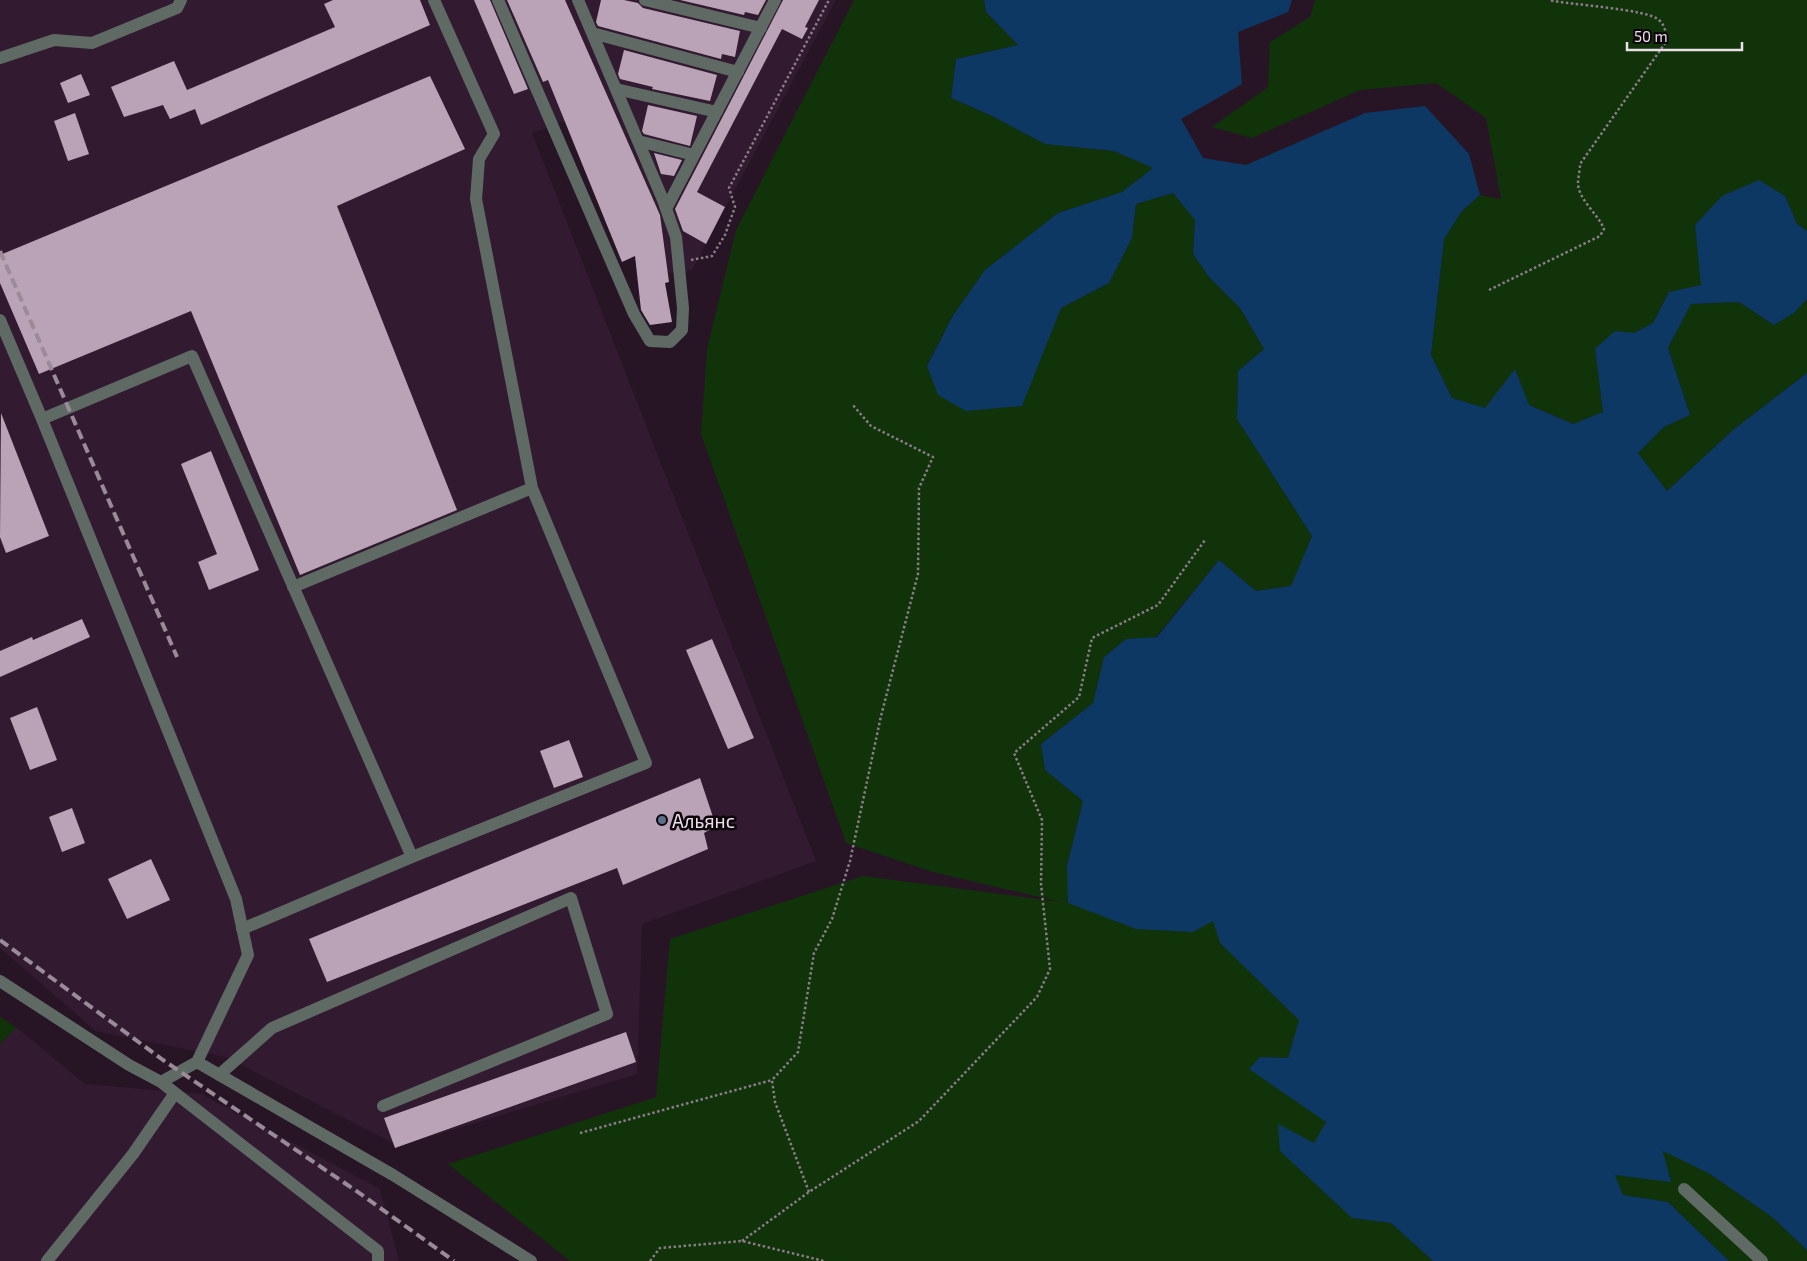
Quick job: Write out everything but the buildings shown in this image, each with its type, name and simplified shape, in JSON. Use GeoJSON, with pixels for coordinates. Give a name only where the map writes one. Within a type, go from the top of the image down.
{"type":"FeatureCollection","features":[{"type":"Feature","properties":{"kind":"lane"},"geometry":{"type":"LineString","coordinates":[[0,58],[54,40],[92,43],[177,8],[181,0]]}},
{"type":"Feature","properties":{"kind":"lane"},"geometry":{"type":"LineString","coordinates":[[242,929],[412,857],[646,763],[532,488],[476,199],[479,159],[494,134],[434,0]]}},
{"type":"Feature","properties":{"kind":"lane"},"geometry":{"type":"LineString","coordinates":[[498,0],[634,314],[650,341],[670,342],[682,330],[683,308],[676,237],[638,141],[578,0]]}},
{"type":"Feature","properties":{"kind":"lane"},"geometry":{"type":"LineString","coordinates":[[645,0],[761,28]]}},
{"type":"Feature","properties":{"kind":"lane"},"geometry":{"type":"LineString","coordinates":[[666,209],[775,0]]}},
{"type":"Feature","properties":{"kind":"lane"},"geometry":{"type":"LineString","coordinates":[[592,33],[738,72]]}},
{"type":"Feature","properties":{"kind":"lane"},"geometry":{"type":"LineString","coordinates":[[616,89],[717,112]]}},
{"type":"Feature","properties":{"kind":"lane"},"geometry":{"type":"LineString","coordinates":[[638,141],[694,155]]}},
{"type":"Feature","properties":{"kind":"lane"},"geometry":{"type":"LineString","coordinates":[[0,320],[42,419],[236,899],[248,955],[196,1062],[161,1082]]}},
{"type":"Feature","properties":{"kind":"lane"},"geometry":{"type":"LineString","coordinates":[[42,419],[192,356],[412,857]]}},
{"type":"Feature","properties":{"kind":"lane"},"geometry":{"type":"LineString","coordinates":[[293,587],[532,488]]}},
{"type":"Feature","properties":{"kind":"lane"},"geometry":{"type":"LineString","coordinates":[[219,1075],[272,1028],[571,898],[607,1014],[383,1106]]}},
{"type":"Feature","properties":{"kind":"lane"},"geometry":{"type":"LineString","coordinates":[[0,982],[130,1065],[161,1082],[378,1251],[378,1261]]}},
{"type":"Feature","properties":{"kind":"lane"},"geometry":{"type":"LineString","coordinates":[[196,1062],[393,1175],[531,1261]]}},
{"type":"Feature","properties":{"kind":"lane"},"geometry":{"type":"LineString","coordinates":[[47,1261],[133,1154],[175,1094]]}},
{"type":"Feature","properties":{"kind":"lane"},"geometry":{"type":"LineString","coordinates":[[1684,1189],[1762,1261]]}},
{"type":"Feature","properties":{"kind":"path"},"geometry":{"type":"LineString","coordinates":[[678,262],[712,256],[725,235],[735,207],[729,188],[829,0]]}},
{"type":"Feature","properties":{"kind":"path"},"geometry":{"type":"LineString","coordinates":[[1489,290],[1600,236],[1604,229],[1600,218],[1585,199],[1578,186],[1580,164],[1666,42],[1665,28],[1658,18],[1640,13],[1568,5],[1549,0]]}},
{"type":"Feature","properties":{"kind":"path"},"geometry":{"type":"LineString","coordinates":[[580,1132],[772,1080],[798,1052],[807,1009],[814,953],[832,919],[850,861],[881,716],[918,574],[919,488],[933,457],[871,426],[852,404]]}},
{"type":"Feature","properties":{"kind":"path"},"geometry":{"type":"LineString","coordinates":[[742,1241],[809,1192],[919,1121],[1037,997],[1050,969],[1041,884],[1042,820],[1014,753],[1079,697],[1092,638],[1158,605],[1205,540]]}},
{"type":"Feature","properties":{"kind":"path"},"geometry":{"type":"LineString","coordinates":[[772,1080],[775,1102],[809,1192]]}},
{"type":"Feature","properties":{"kind":"path"},"geometry":{"type":"LineString","coordinates":[[650,1261],[660,1248],[742,1241],[824,1261]]}},
{"type":"Feature","properties":{"kind":"shaded area"},"geometry":{"type":"Polygon","coordinates":[[[0,0],[836,0],[692,270],[661,274],[581,115],[532,133],[816,861],[642,924],[637,1074],[399,1146],[226,1057],[96,1031],[0,948],[0,0]]]}},
{"type":"Feature","properties":{"kind":"shaded area"},"geometry":{"type":"Polygon","coordinates":[[[16,1027],[85,1084],[201,1094],[380,1189],[399,1261],[0,1261],[0,1044],[16,1027]]]}},
{"type":"Feature","properties":{"kind":"green space"},"geometry":{"type":"Polygon","coordinates":[[[854,0],[984,0],[986,12],[1018,45],[956,59],[951,98],[992,116],[1045,144],[1114,151],[1154,168],[1122,192],[1058,213],[985,270],[952,317],[927,365],[1040,355],[1061,308],[1109,283],[1132,238],[1136,204],[1173,193],[1195,220],[1193,254],[1209,277],[1240,308],[1264,349],[1238,371],[1237,419],[1312,536],[1292,586],[1256,591],[1219,560],[1156,637],[1126,639],[1104,657],[1093,703],[1041,744],[1045,770],[1083,801],[1067,866],[1213,920],[1272,993],[1300,1020],[1288,1058],[1261,1057],[1327,1122],[1314,1143],[1352,1218],[1391,1223],[1433,1261],[570,1261],[448,1164],[656,1097],[670,939],[863,876],[1061,902],[933,872],[846,843],[701,434],[707,349],[736,230],[854,0]]]}},
{"type":"Feature","properties":{"kind":"green space"},"geometry":{"type":"Polygon","coordinates":[[[1315,0],[1807,0],[1807,231],[1797,224],[1785,196],[1695,225],[1702,285],[1669,292],[1653,323],[1595,349],[1603,412],[1573,424],[1529,405],[1485,408],[1452,398],[1431,355],[1444,239],[1462,211],[1480,195],[1501,199],[1486,118],[1436,83],[1360,90],[1252,138],[1212,127],[1268,87],[1270,42],[1310,17],[1315,0]]]}},
{"type":"Feature","properties":{"kind":"green space"},"geometry":{"type":"Polygon","coordinates":[[[1807,299],[1807,373],[1733,430],[1667,491],[1638,453],[1664,427],[1690,415],[1668,348],[1691,304],[1739,302],[1774,325],[1794,313],[1807,299]]]}},
{"type":"Feature","properties":{"kind":"green space"},"geometry":{"type":"Polygon","coordinates":[[[0,1017],[16,1027],[0,1044],[0,1017]]]}},
{"type":"Feature","properties":{"kind":"green space"},"geometry":{"type":"Polygon","coordinates":[[[1663,1150],[1710,1174],[1772,1217],[1807,1250],[1807,1261],[1729,1261],[1668,1202],[1623,1195],[1615,1175],[1670,1181],[1663,1150]]]}},
{"type":"Feature","properties":{"kind":"water"},"geometry":{"type":"Polygon","coordinates":[[[984,0],[1292,0],[1288,12],[1238,32],[1242,84],[1181,119],[1203,158],[1246,165],[1365,113],[1425,106],[1469,154],[1480,195],[1462,211],[1444,239],[1431,355],[1452,398],[1485,408],[1515,369],[1529,405],[1573,424],[1603,412],[1595,349],[1615,331],[1634,333],[1653,323],[1669,292],[1701,285],[1695,225],[1722,196],[1759,180],[1785,196],[1797,224],[1807,231],[1807,299],[1794,313],[1774,325],[1739,302],[1691,304],[1668,348],[1690,415],[1664,427],[1638,453],[1667,491],[1733,430],[1807,373],[1807,1250],[1772,1217],[1710,1174],[1663,1151],[1671,1182],[1615,1175],[1623,1195],[1668,1202],[1729,1261],[1433,1261],[1391,1223],[1352,1218],[1280,1151],[1278,1124],[1314,1143],[1326,1122],[1249,1069],[1260,1057],[1288,1058],[1299,1020],[1220,943],[1213,921],[1193,932],[1136,929],[1068,903],[1067,866],[1083,801],[1045,770],[1041,744],[1093,703],[1104,657],[1126,639],[1157,637],[1219,560],[1256,591],[1291,586],[1312,536],[1237,419],[1238,371],[1264,349],[1240,308],[1209,277],[1193,254],[1195,220],[1173,193],[1136,204],[1132,238],[1109,283],[1061,308],[1022,406],[966,411],[938,395],[927,366],[952,317],[985,270],[1058,213],[1122,192],[1153,168],[1114,151],[1045,144],[992,116],[951,98],[956,59],[1018,45],[986,12],[984,0]]]}},
{"type":"Feature","properties":{"kind":"railway"},"geometry":{"type":"LineString","coordinates":[[0,251],[177,657]]}},
{"type":"Feature","properties":{"kind":"railway"},"geometry":{"type":"LineString","coordinates":[[0,940],[163,1060],[355,1190],[454,1261]]}},
{"type":"Feature","properties":{"kind":"place","name":"Альянс"},"geometry":{"type":"Point","coordinates":[662,820]}}]}
